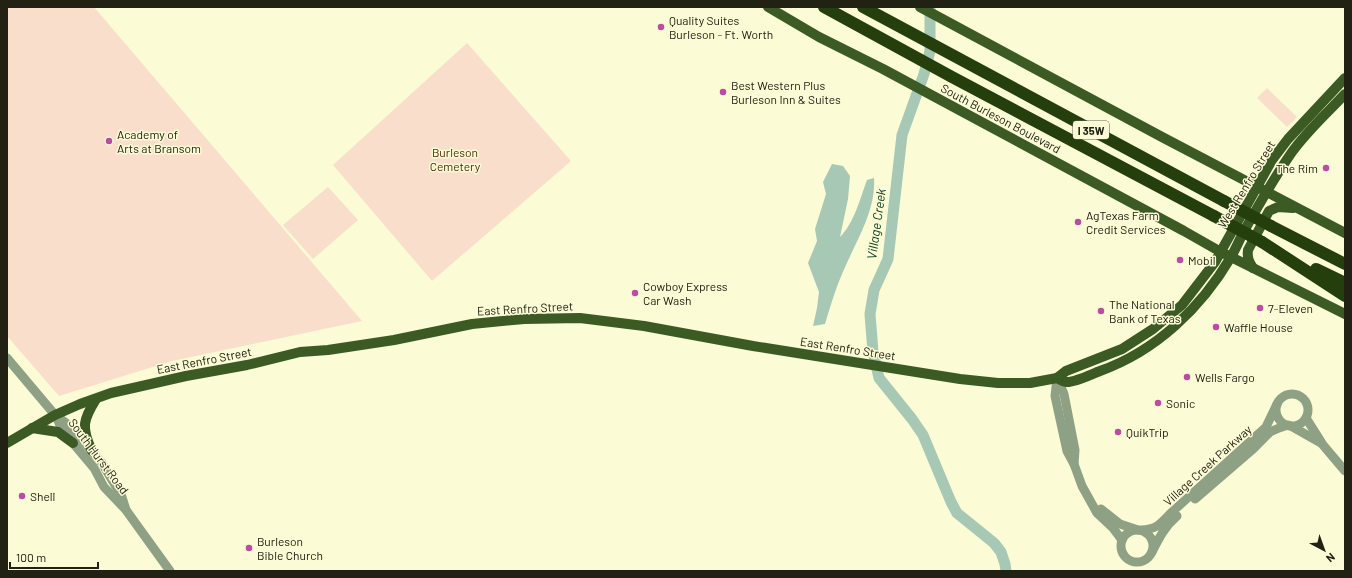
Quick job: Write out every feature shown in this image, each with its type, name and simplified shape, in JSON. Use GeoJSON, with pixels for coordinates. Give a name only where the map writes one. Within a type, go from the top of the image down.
{"type":"FeatureCollection","features":[{"type":"Feature","properties":{"kind":"highway","name":"I 35W"},"geometry":{"type":"LineString","coordinates":[[824,7],[952,78],[1262,242],[1345,283]]}},
{"type":"Feature","properties":{"kind":"highway","name":"I 35W"},"geometry":{"type":"LineString","coordinates":[[863,7],[1224,201],[1345,264]]}},
{"type":"Feature","properties":{"kind":"highway"},"geometry":{"type":"LineString","coordinates":[[1262,242],[1345,296]]}},
{"type":"Feature","properties":{"kind":"main road","name":"South Burleson Boulevard"},"geometry":{"type":"LineString","coordinates":[[768,7],[819,37],[945,103],[1221,252],[1345,314]]}},
{"type":"Feature","properties":{"kind":"main road"},"geometry":{"type":"LineString","coordinates":[[920,7],[1345,233]]}},
{"type":"Feature","properties":{"kind":"main road","name":"West Renfro Street"},"geometry":{"type":"LineString","coordinates":[[1221,252],[1272,160],[1288,139],[1345,78]]}},
{"type":"Feature","properties":{"kind":"main road"},"geometry":{"type":"LineString","coordinates":[[1267,192],[1293,151],[1314,126],[1345,94]]}},
{"type":"Feature","properties":{"kind":"main road","name":"West Renfro Street"},"geometry":{"type":"LineString","coordinates":[[1231,257],[1267,192]]}},
{"type":"Feature","properties":{"kind":"main road"},"geometry":{"type":"LineString","coordinates":[[1253,268],[1247,255],[1248,250],[1269,211],[1278,207],[1299,208]]}},
{"type":"Feature","properties":{"kind":"main road","name":"East Renfro Street"},"geometry":{"type":"LineString","coordinates":[[7,443],[55,415],[111,393],[186,376],[247,365],[300,352],[328,350],[394,340],[472,324],[524,319],[580,318],[644,326],[753,346],[960,379],[998,383],[1030,383],[1057,378],[1066,371],[1122,349],[1142,337],[1182,305],[1209,271],[1221,252]]}},
{"type":"Feature","properties":{"kind":"main road","name":"East Renfro Street"},"geometry":{"type":"LineString","coordinates":[[1057,378],[1066,382],[1076,380],[1119,364],[1133,357],[1163,337],[1184,318],[1210,287],[1231,257]]}},
{"type":"Feature","properties":{"kind":"main road"},"geometry":{"type":"LineString","coordinates":[[1150,346],[1148,343],[1150,339],[1172,321],[1180,312],[1182,305]]}},
{"type":"Feature","properties":{"kind":"main road"},"geometry":{"type":"LineString","coordinates":[[92,450],[86,438],[84,425],[87,413],[96,399]]}},
{"type":"Feature","properties":{"kind":"main road"},"geometry":{"type":"LineString","coordinates":[[32,428],[58,432],[73,443]]}},
{"type":"Feature","properties":{"kind":"street","name":"South Hurst Road"},"geometry":{"type":"LineString","coordinates":[[7,358],[55,415],[70,426],[92,450],[102,463],[122,497],[126,510]]}},
{"type":"Feature","properties":{"kind":"street","name":"Village Creek Parkway"},"geometry":{"type":"LineString","coordinates":[[1057,378],[1055,396],[1067,451],[1074,464],[1082,486],[1097,513],[1113,528],[1122,540]]}},
{"type":"Feature","properties":{"kind":"street"},"geometry":{"type":"LineString","coordinates":[[1323,445],[1282,422],[1278,418],[1276,409],[1277,404],[1284,396],[1288,394],[1299,395],[1303,398],[1308,408],[1306,418],[1323,445],[1345,471]]}},
{"type":"Feature","properties":{"kind":"street","name":"Village Creek Parkway"},"geometry":{"type":"LineString","coordinates":[[1277,404],[1266,428],[1158,526],[1151,529],[1128,532],[1122,540],[1122,552],[1124,556],[1134,562],[1145,561],[1150,557],[1159,537],[1174,518],[1253,449],[1270,432],[1279,428],[1300,424],[1306,418]]}},
{"type":"Feature","properties":{"kind":"street","name":"South Hurst Road"},"geometry":{"type":"LineString","coordinates":[[55,415],[62,430],[94,468],[104,487],[126,510],[170,571]]}},
{"type":"Feature","properties":{"kind":"street","name":"Village Creek Parkway"},"geometry":{"type":"LineString","coordinates":[[1089,499],[1120,524],[1139,530]]}},
{"type":"Feature","properties":{"kind":"street"},"geometry":{"type":"LineString","coordinates":[[1139,530],[1148,534],[1151,538],[1153,542],[1152,552]]}},
{"type":"Feature","properties":{"kind":"green space","name":"Academy of Arts at Bransom"},"geometry":{"type":"Polygon","coordinates":[[[7,7],[94,7],[362,321],[172,361],[59,396],[7,336],[7,7]]]}},
{"type":"Feature","properties":{"kind":"green space","name":"Burleson Cemetery"},"geometry":{"type":"Polygon","coordinates":[[[467,43],[571,161],[432,281],[333,165],[467,43]]]}},
{"type":"Feature","properties":{"kind":"green space"},"geometry":{"type":"Polygon","coordinates":[[[1267,88],[1297,117],[1287,127],[1257,98],[1267,88]]]}},
{"type":"Feature","properties":{"kind":"green space"},"geometry":{"type":"Polygon","coordinates":[[[328,187],[358,220],[313,259],[283,225],[328,187]]]}},
{"type":"Feature","properties":{"kind":"shaded area"},"geometry":{"type":"Polygon","coordinates":[[[832,164],[843,166],[850,176],[848,199],[840,237],[853,218],[867,180],[874,178],[874,190],[865,223],[840,279],[825,324],[813,326],[819,292],[808,263],[817,241],[815,229],[826,194],[823,182],[832,164]]]}},
{"type":"Feature","properties":{"kind":"waterway","name":"Village Creek"},"geometry":{"type":"LineString","coordinates":[[930,7],[930,51],[924,74],[902,135],[888,259],[874,290],[870,314],[873,352],[879,378],[923,435],[957,513],[994,543],[1001,552],[1006,571]]}},
{"type":"Feature","properties":{"kind":"place","name":"Quality Suites Burleson - Ft. Worth"},"geometry":{"type":"Point","coordinates":[661,27]}},
{"type":"Feature","properties":{"kind":"place","name":"Best Western Plus Burleson Inn & Suites"},"geometry":{"type":"Point","coordinates":[723,92]}},
{"type":"Feature","properties":{"kind":"place","name":"Academy of Arts at Bransom"},"geometry":{"type":"Point","coordinates":[109,141]}},
{"type":"Feature","properties":{"kind":"place","name":"The Rim"},"geometry":{"type":"Point","coordinates":[1326,168]}},
{"type":"Feature","properties":{"kind":"place","name":"AgTexas Farm Credit Services"},"geometry":{"type":"Point","coordinates":[1078,222]}},
{"type":"Feature","properties":{"kind":"place","name":"Mobil"},"geometry":{"type":"Point","coordinates":[1180,260]}},
{"type":"Feature","properties":{"kind":"place","name":"Cowboy Express Car Wash"},"geometry":{"type":"Point","coordinates":[635,293]}},
{"type":"Feature","properties":{"kind":"place","name":"7-Eleven"},"geometry":{"type":"Point","coordinates":[1260,308]}},
{"type":"Feature","properties":{"kind":"place","name":"The National Bank of Texas"},"geometry":{"type":"Point","coordinates":[1101,311]}},
{"type":"Feature","properties":{"kind":"place","name":"Waffle House"},"geometry":{"type":"Point","coordinates":[1216,327]}},
{"type":"Feature","properties":{"kind":"place","name":"Wells Fargo"},"geometry":{"type":"Point","coordinates":[1187,377]}},
{"type":"Feature","properties":{"kind":"place","name":"Sonic"},"geometry":{"type":"Point","coordinates":[1158,403]}},
{"type":"Feature","properties":{"kind":"place","name":"QuikTrip"},"geometry":{"type":"Point","coordinates":[1118,432]}},
{"type":"Feature","properties":{"kind":"place","name":"Shell"},"geometry":{"type":"Point","coordinates":[22,496]}},
{"type":"Feature","properties":{"kind":"place","name":"Burleson Bible Church"},"geometry":{"type":"Point","coordinates":[249,548]}}]}
